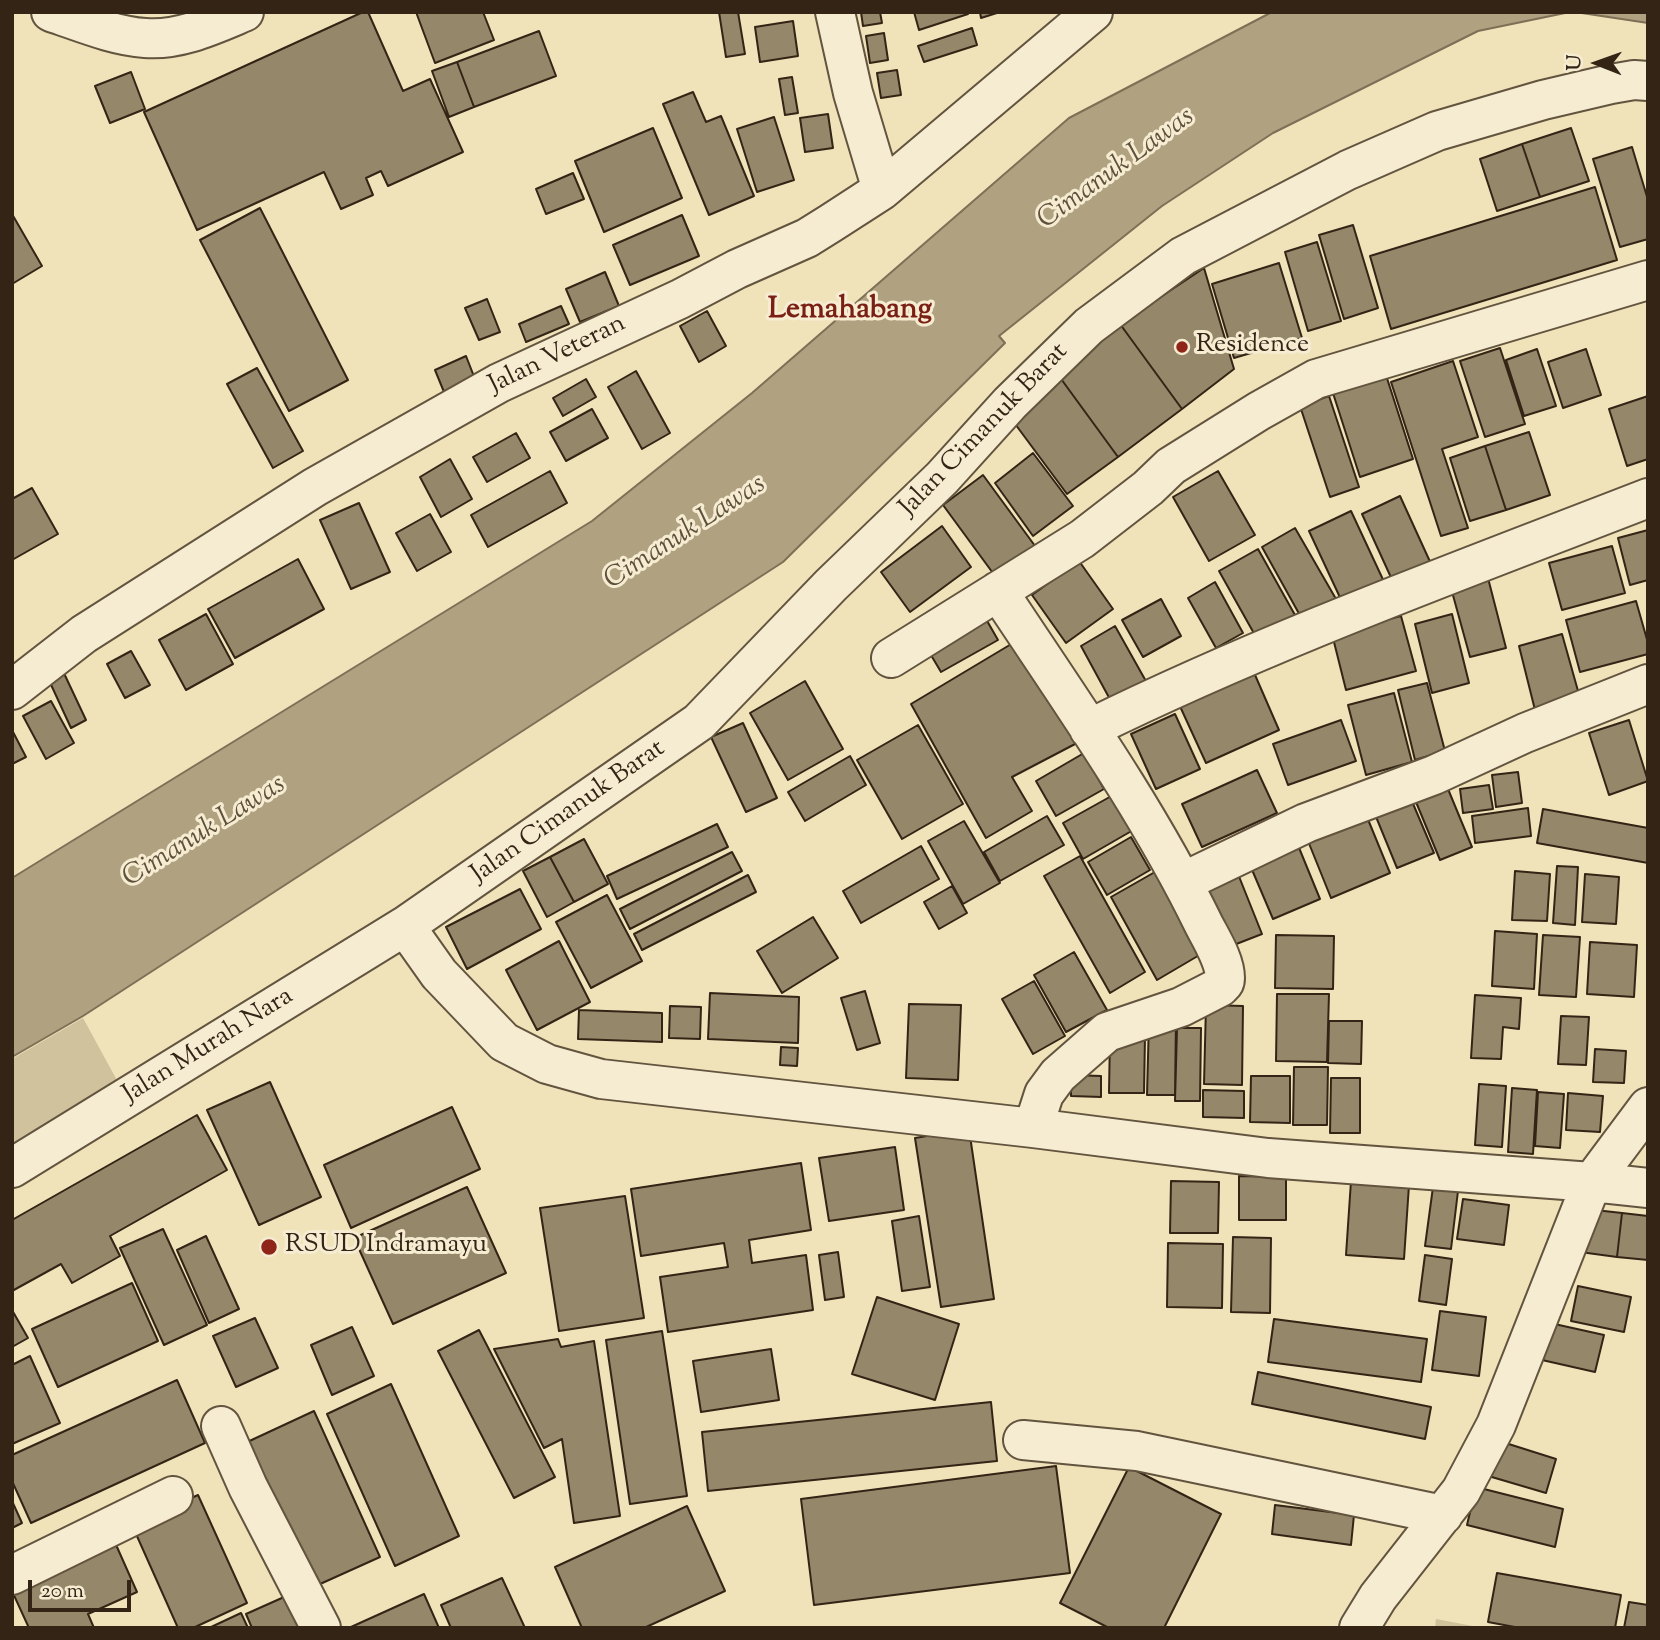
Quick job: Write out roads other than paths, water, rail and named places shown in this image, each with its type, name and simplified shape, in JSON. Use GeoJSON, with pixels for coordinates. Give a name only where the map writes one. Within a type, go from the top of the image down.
{"type":"FeatureCollection","features":[{"type":"Feature","properties":{"kind":"street"},"geometry":{"type":"LineString","coordinates":[[51,12],[106,21],[145,38],[179,36],[244,12]]}},
{"type":"Feature","properties":{"kind":"street"},"geometry":{"type":"LineString","coordinates":[[835,12],[853,93],[881,190]]}},
{"type":"Feature","properties":{"kind":"street","name":"Jalan Veteran"},"geometry":{"type":"LineString","coordinates":[[12,690],[84,634],[315,487],[499,383],[807,238],[881,190],[1093,12]]}},
{"type":"Feature","properties":{"kind":"street","name":"Jalan Cimanuk Barat"},"geometry":{"type":"LineString","coordinates":[[405,926],[699,722],[831,585],[943,478],[1010,402],[1089,326],[1183,256],[1348,170],[1437,131],[1556,96],[1634,79],[1648,81]]}},
{"type":"Feature","properties":{"kind":"street"},"geometry":{"type":"LineString","coordinates":[[891,658],[1082,539],[1148,488],[1171,466],[1316,379],[1648,280]]}},
{"type":"Feature","properties":{"kind":"street"},"geometry":{"type":"LineString","coordinates":[[1089,729],[1192,679],[1307,630],[1648,498]]}},
{"type":"Feature","properties":{"kind":"street"},"geometry":{"type":"LineString","coordinates":[[998,590],[1089,729],[1183,882],[1222,964],[1224,982],[1213,991],[1181,1007],[1107,1032],[1058,1075],[1044,1094],[1033,1128]]}},
{"type":"Feature","properties":{"kind":"street"},"geometry":{"type":"LineString","coordinates":[[1183,882],[1306,822],[1434,775],[1525,733],[1648,684]]}},
{"type":"Feature","properties":{"kind":"street"},"geometry":{"type":"LineString","coordinates":[[405,926],[439,974],[504,1042],[547,1064],[601,1079],[1033,1128],[1268,1158],[1648,1188]]}},
{"type":"Feature","properties":{"kind":"street","name":"Jalan Murah Nara"},"geometry":{"type":"LineString","coordinates":[[12,1168],[405,926]]}},
{"type":"Feature","properties":{"kind":"street"},"geometry":{"type":"LineString","coordinates":[[1359,1628],[1378,1597],[1461,1491],[1496,1425],[1592,1182],[1648,1107]]}},
{"type":"Feature","properties":{"kind":"street"},"geometry":{"type":"LineString","coordinates":[[220,1426],[248,1487],[321,1628]]}},
{"type":"Feature","properties":{"kind":"street"},"geometry":{"type":"LineString","coordinates":[[1023,1440],[1136,1451],[1443,1514]]}},
{"type":"Feature","properties":{"kind":"street"},"geometry":{"type":"LineString","coordinates":[[12,1575],[173,1496]]}},
{"type":"Feature","properties":{"kind":"water","name":"Cimanuk Lawas"},"geometry":{"type":"Polygon","coordinates":[[[1272,12],[1570,12],[1478,31],[1273,133],[1162,206],[999,336],[1005,343],[783,562],[83,1016],[12,1057],[12,878],[592,521],[752,393],[1069,118],[1272,12]]]}},
{"type":"Feature","properties":{"kind":"water"},"geometry":{"type":"Polygon","coordinates":[[[1575,12],[1648,12],[1648,23],[1575,12]]]}},
{"type":"Feature","properties":{"kind":"place","name":"Residence"},"geometry":{"type":"Point","coordinates":[1182,347]}},
{"type":"Feature","properties":{"kind":"place","name":"RSUD Indramayu"},"geometry":{"type":"Point","coordinates":[269,1247]}},
{"type":"Feature","properties":{"kind":"district","name":"Lemahabang"},"geometry":{"type":"Point","coordinates":[850,312]}}]}
